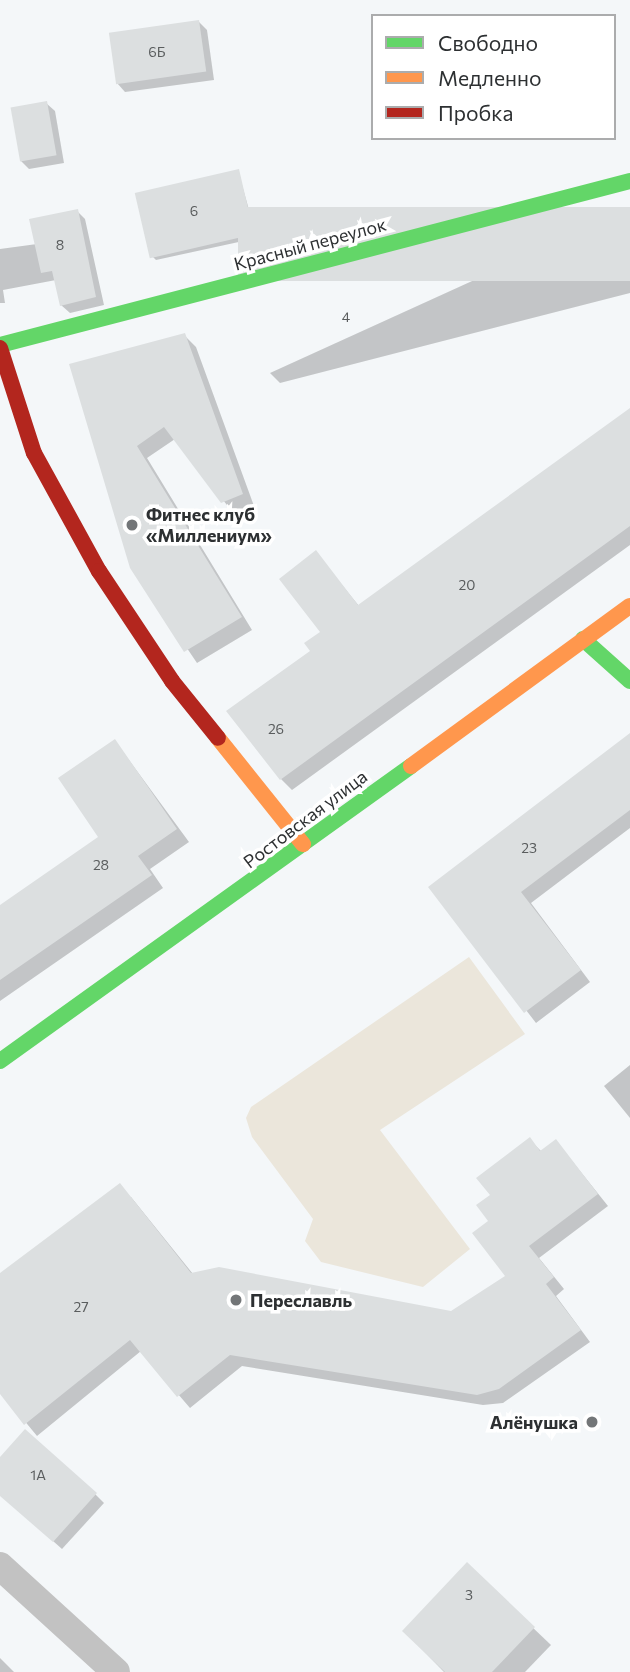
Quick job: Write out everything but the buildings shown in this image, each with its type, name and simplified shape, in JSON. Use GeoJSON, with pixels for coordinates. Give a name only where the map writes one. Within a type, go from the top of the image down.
{"type":"FeatureCollection","features":[{"type":"Feature","properties":{"kind":"street","name":"Красный переулок"},"geometry":{"type":"LineString","coordinates":[[303,844],[172,681],[99,570],[34,453],[0,347],[630,181]]}},
{"type":"Feature","properties":{"kind":"street","name":"Ростовская улица"},"geometry":{"type":"LineString","coordinates":[[0,1060],[630,606]]}},
{"type":"Feature","properties":{"kind":"street"},"geometry":{"type":"LineString","coordinates":[[583,639],[630,681]]}},
{"type":"Feature","properties":{"kind":"street"},"geometry":{"type":"LineString","coordinates":[[0,1566],[116,1672]]}},
{"type":"Feature","properties":{"kind":"shaded area"},"geometry":{"type":"Polygon","coordinates":[[[469,957],[525,1034],[380,1130],[470,1249],[423,1287],[321,1262],[305,1241],[313,1219],[252,1137],[246,1118],[251,1107],[469,957]]]}},
{"type":"Feature","properties":{"kind":"traffic: fast"},"geometry":{"type":"LineString","coordinates":[[0,345],[630,181]]}},
{"type":"Feature","properties":{"kind":"traffic: fast"},"geometry":{"type":"LineString","coordinates":[[583,639],[630,681]]}},
{"type":"Feature","properties":{"kind":"traffic: fast"},"geometry":{"type":"LineString","coordinates":[[0,1061],[411,766]]}},
{"type":"Feature","properties":{"kind":"traffic: slow"},"geometry":{"type":"LineString","coordinates":[[411,766],[630,606]]}},
{"type":"Feature","properties":{"kind":"traffic: slow"},"geometry":{"type":"LineString","coordinates":[[218,738],[303,844]]}},
{"type":"Feature","properties":{"kind":"traffic: jam"},"geometry":{"type":"LineString","coordinates":[[0,348],[34,453],[99,571],[172,681],[218,738]]}},
{"type":"Feature","properties":{"kind":"place","name":"Фитнес клуб «Миллениум»"},"geometry":{"type":"Point","coordinates":[132,525]}},
{"type":"Feature","properties":{"kind":"place","name":"Переславль"},"geometry":{"type":"Point","coordinates":[236,1300]}},
{"type":"Feature","properties":{"kind":"place","name":"Алёнушка"},"geometry":{"type":"Point","coordinates":[592,1422]}}]}
